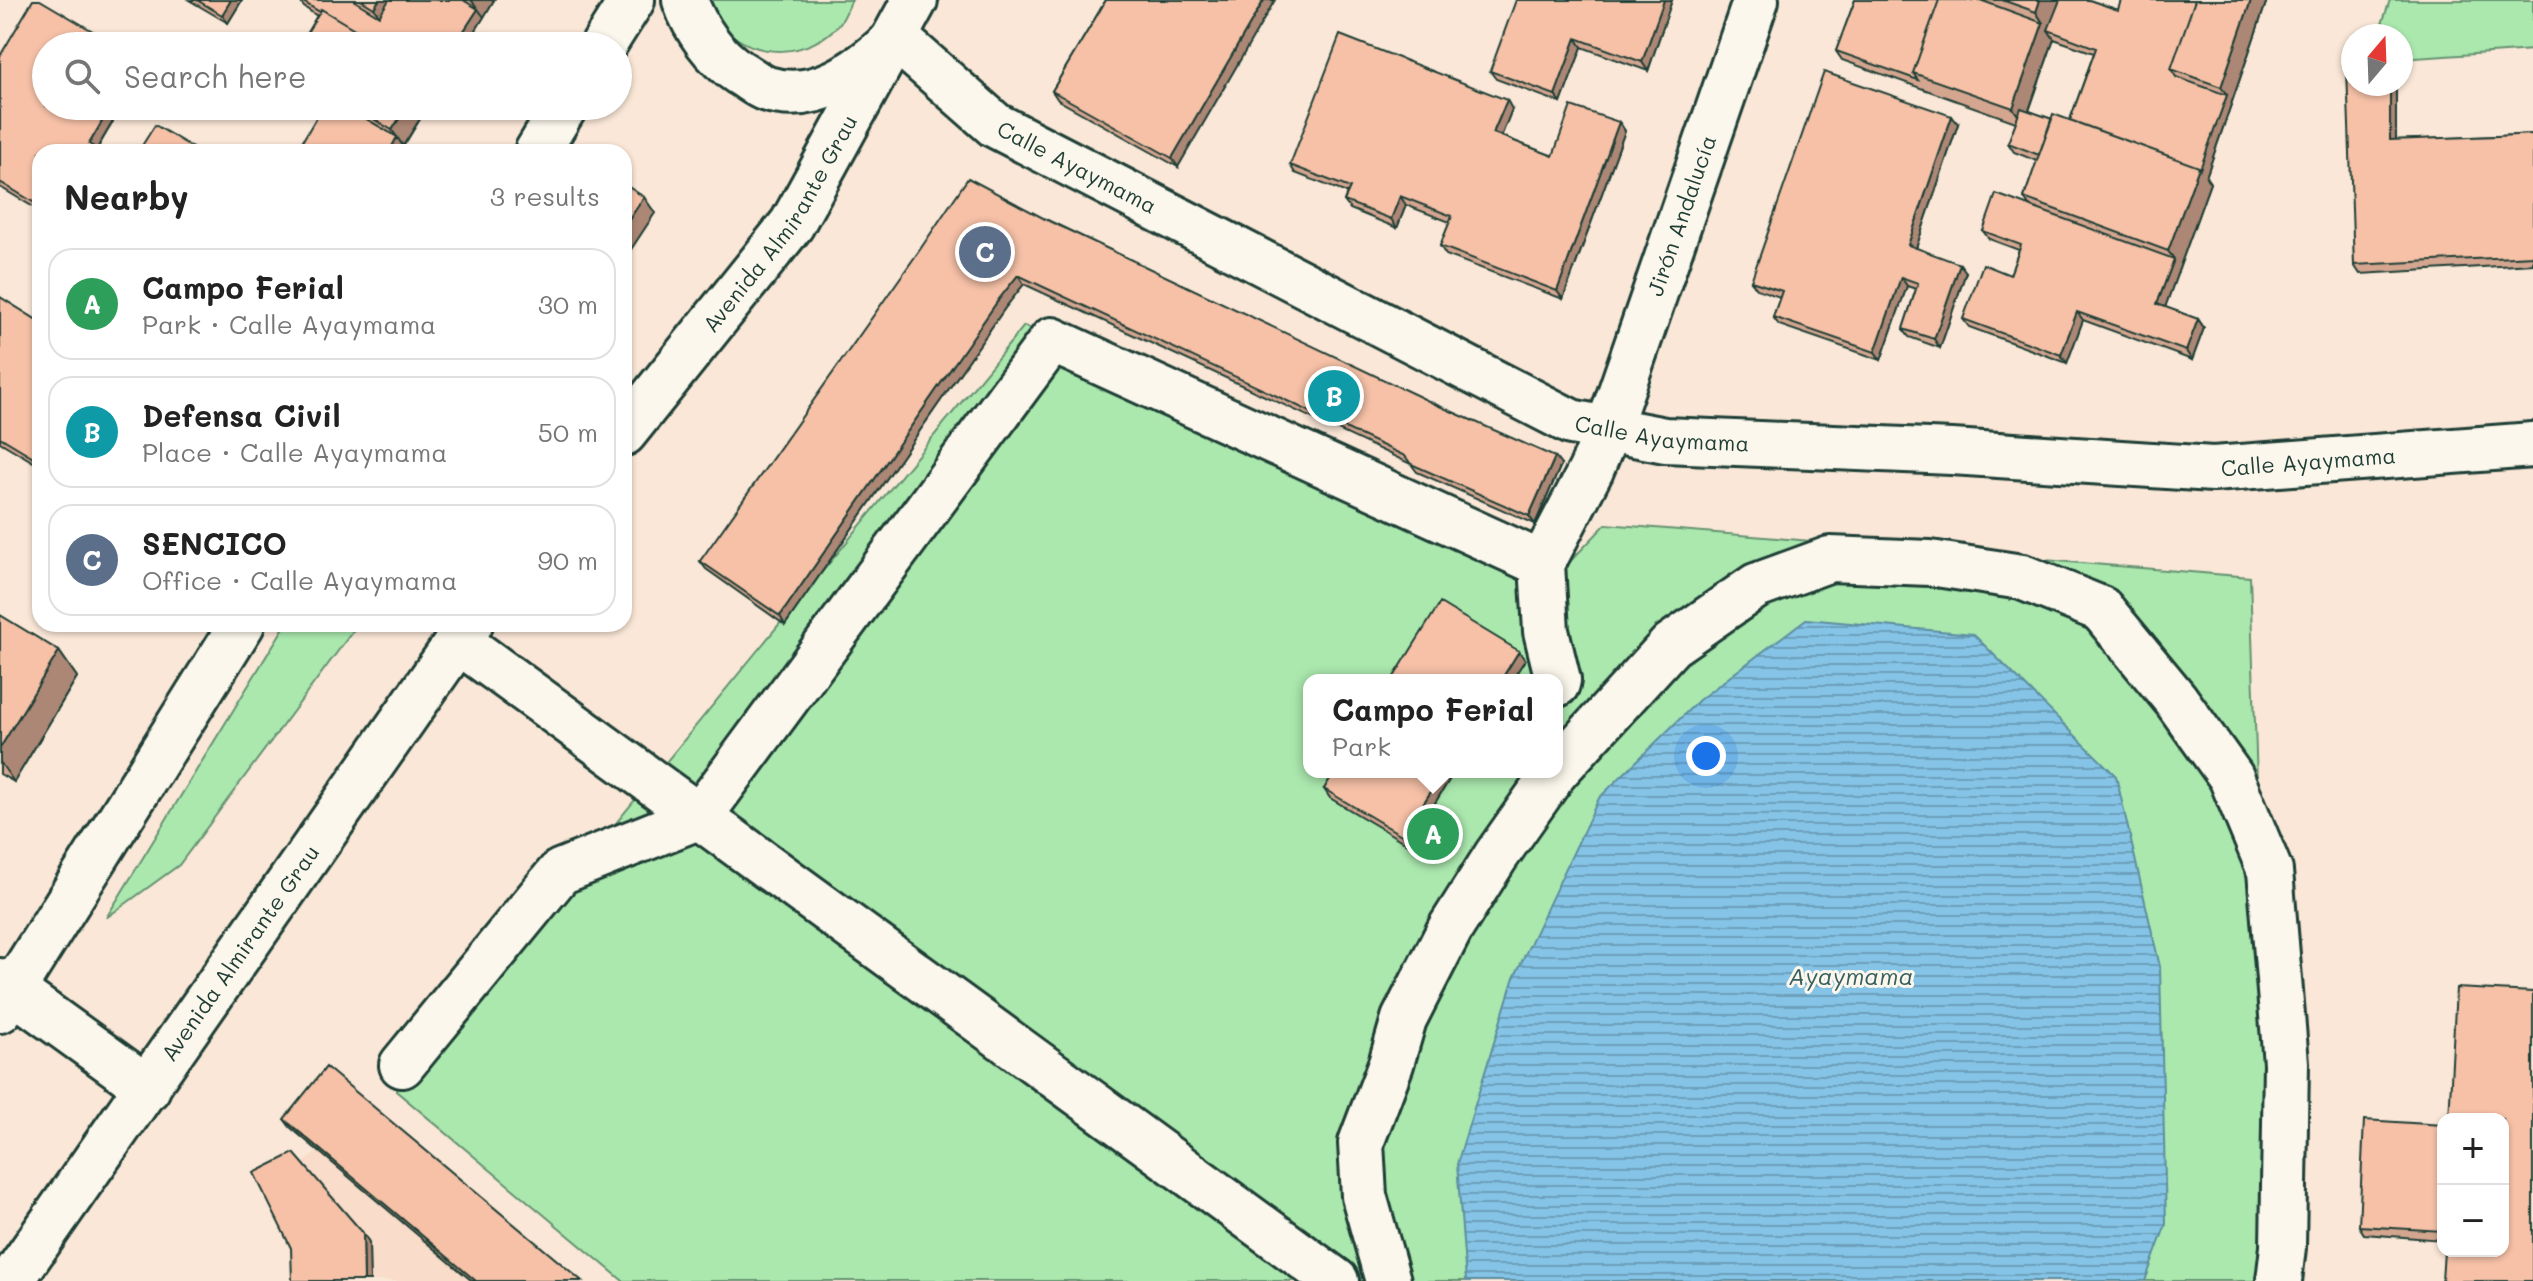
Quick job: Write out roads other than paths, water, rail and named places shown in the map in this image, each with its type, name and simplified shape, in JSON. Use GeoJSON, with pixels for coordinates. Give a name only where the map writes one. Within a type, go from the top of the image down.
{"type":"FeatureCollection","features":[{"type":"Feature","properties":{"kind":"street"},"geometry":{"type":"LineString","coordinates":[[612,32],[632,0]]}},
{"type":"Feature","properties":{"kind":"street"},"geometry":{"type":"LineString","coordinates":[[685,0],[699,30],[724,63],[765,88],[795,94],[835,84],[866,65],[903,13]]}},
{"type":"Feature","properties":{"kind":"street","name":"Jirón Andalucía"},"geometry":{"type":"LineString","coordinates":[[1542,564],[1591,470],[1608,429],[1756,0]]}},
{"type":"Feature","properties":{"kind":"street","name":"Calle Ayaymama"},"geometry":{"type":"LineString","coordinates":[[903,13],[995,125],[1571,422],[1665,440],[1952,452],[2213,469],[2533,445]]}},
{"type":"Feature","properties":{"kind":"street","name":"Avenida Almirante Grau"},"geometry":{"type":"LineString","coordinates":[[632,423],[792,224],[903,13]]}},
{"type":"Feature","properties":{"kind":"street"},"geometry":{"type":"LineString","coordinates":[[542,144],[556,120]]}},
{"type":"Feature","properties":{"kind":"street"},"geometry":{"type":"LineString","coordinates":[[402,1065],[560,872],[700,816],[1052,340],[1542,564],[1546,631],[1557,674]]}},
{"type":"Feature","properties":{"kind":"street"},"geometry":{"type":"LineString","coordinates":[[1563,763],[1671,645],[1756,586],[1830,559],[1930,563],[2022,577],[2101,609],[2176,700],[2231,777],[2270,871],[2286,1063],[2283,1247],[2279,1281]]}},
{"type":"Feature","properties":{"kind":"street"},"geometry":{"type":"LineString","coordinates":[[148,1088],[5,994],[237,632]]}},
{"type":"Feature","properties":{"kind":"street"},"geometry":{"type":"LineString","coordinates":[[464,632],[700,816],[1336,1281]]}},
{"type":"Feature","properties":{"kind":"street","name":"Avenida Almirante Grau"},"geometry":{"type":"LineString","coordinates":[[11,1281],[464,632]]}},
{"type":"Feature","properties":{"kind":"street"},"geometry":{"type":"LineString","coordinates":[[1496,856],[1523,778]]}},
{"type":"Feature","properties":{"kind":"street"},"geometry":{"type":"LineString","coordinates":[[1388,1281],[1364,1196],[1361,1143],[1391,1064],[1404,1019],[1450,929],[1551,778]]}},
{"type":"Feature","properties":{"kind":"water","name":"Ayaymama"},"geometry":{"type":"Polygon","coordinates":[[[1806,619],[1973,634],[2116,776],[2160,967],[2166,1224],[2145,1281],[1466,1281],[1457,1164],[1513,980],[1599,798],[1699,700],[1806,619]]]}},
{"type":"Feature","properties":{"kind":"place","name":"SENCICO"},"geometry":{"type":"Point","coordinates":[985,252]}},
{"type":"Feature","properties":{"kind":"place","name":"Defensa Civil"},"geometry":{"type":"Point","coordinates":[1334,396]}},
{"type":"Feature","properties":{"kind":"place","name":"Campo Ferial"},"geometry":{"type":"Point","coordinates":[1433,834]}}]}
